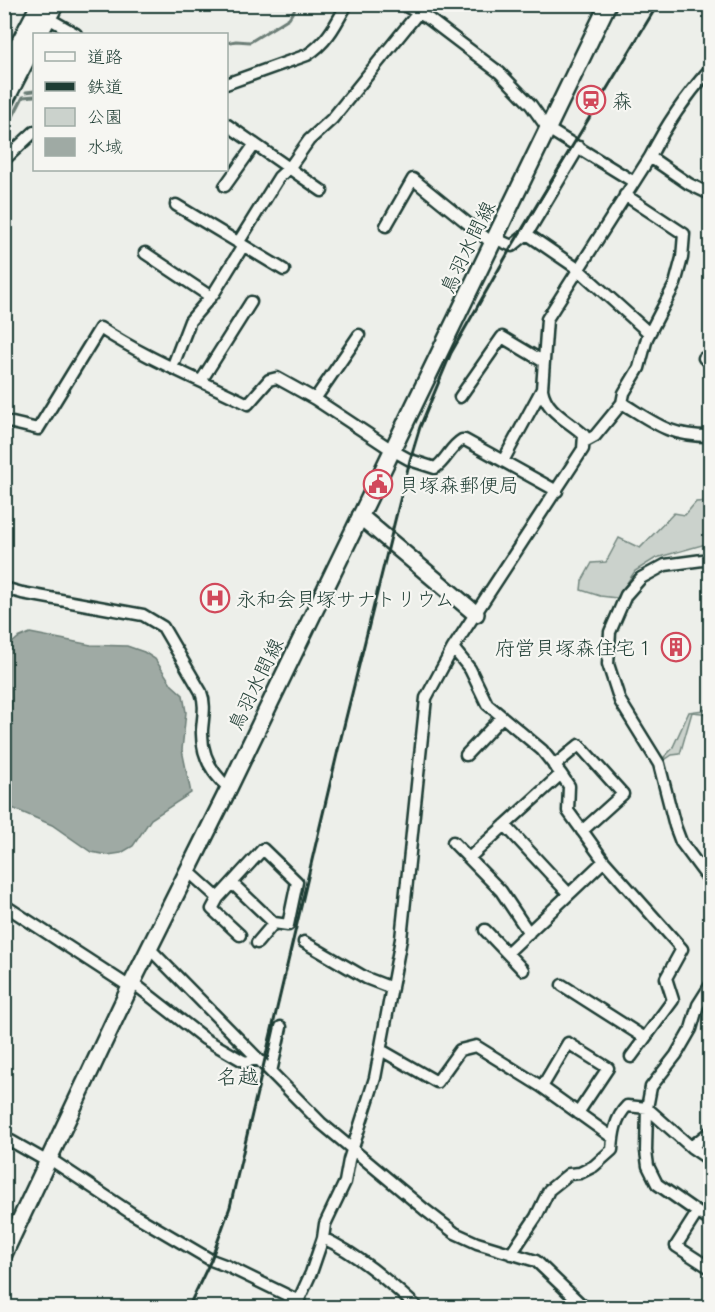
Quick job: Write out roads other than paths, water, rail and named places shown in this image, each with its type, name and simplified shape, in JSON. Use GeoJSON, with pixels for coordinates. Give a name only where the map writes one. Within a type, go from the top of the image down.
{"type":"FeatureCollection","features":[{"type":"Feature","properties":{"kind":"main road"},"geometry":{"type":"LineString","coordinates":[[39,33],[48,9]]}},
{"type":"Feature","properties":{"kind":"main road"},"geometry":{"type":"LineString","coordinates":[[4,73],[48,9]]}},
{"type":"Feature","properties":{"kind":"main road"},"geometry":{"type":"LineString","coordinates":[[4,102],[33,46]]}},
{"type":"Feature","properties":{"kind":"street"},"geometry":{"type":"LineString","coordinates":[[228,83],[317,50],[326,41],[347,4]]}},
{"type":"Feature","properties":{"kind":"street"},"geometry":{"type":"LineString","coordinates":[[402,4],[429,19],[500,73],[531,105],[548,129],[634,182]]}},
{"type":"Feature","properties":{"kind":"street","name":"鳥羽水間線"},"geometry":{"type":"LineString","coordinates":[[4,1254],[131,985],[229,788],[608,4]]}},
{"type":"Feature","properties":{"kind":"street"},"geometry":{"type":"LineString","coordinates":[[48,9],[75,33]]}},
{"type":"Feature","properties":{"kind":"street"},"geometry":{"type":"LineString","coordinates":[[172,368],[190,321],[211,297],[279,177],[290,167],[309,140],[332,119],[418,13]]}},
{"type":"Feature","properties":{"kind":"street"},"geometry":{"type":"LineString","coordinates":[[4,1137],[49,1160],[131,1213],[211,1260],[227,1266],[297,1304],[311,1273],[323,1238],[325,1224],[345,1182],[381,1050],[401,939],[426,698],[453,648],[583,449],[584,435],[548,406],[542,389],[547,319],[650,157],[678,108],[706,82],[711,69]]}},
{"type":"Feature","properties":{"kind":"street"},"geometry":{"type":"LineString","coordinates":[[228,125],[322,191]]}},
{"type":"Feature","properties":{"kind":"street"},"geometry":{"type":"LineString","coordinates":[[4,160],[33,133]]}},
{"type":"Feature","properties":{"kind":"street"},"geometry":{"type":"LineString","coordinates":[[225,186],[255,144]]}},
{"type":"Feature","properties":{"kind":"street"},"geometry":{"type":"LineString","coordinates":[[386,226],[413,179],[493,241],[512,246],[527,234],[579,147]]}},
{"type":"Feature","properties":{"kind":"street"},"geometry":{"type":"LineString","coordinates":[[650,157],[689,184],[709,190]]}},
{"type":"Feature","properties":{"kind":"street"},"geometry":{"type":"LineString","coordinates":[[584,442],[595,436],[622,404],[624,393],[639,368],[649,333],[675,284],[682,258],[684,234],[626,195]]}},
{"type":"Feature","properties":{"kind":"street"},"geometry":{"type":"LineString","coordinates":[[176,205],[284,270]]}},
{"type":"Feature","properties":{"kind":"street"},"geometry":{"type":"LineString","coordinates":[[527,234],[578,269],[649,333]]}},
{"type":"Feature","properties":{"kind":"street"},"geometry":{"type":"LineString","coordinates":[[145,253],[211,297]]}},
{"type":"Feature","properties":{"kind":"street"},"geometry":{"type":"LineString","coordinates":[[201,381],[251,302]]}},
{"type":"Feature","properties":{"kind":"street"},"geometry":{"type":"LineString","coordinates":[[4,421],[38,429],[100,328],[144,356],[249,404],[273,378],[289,383],[410,460],[435,468],[442,463],[453,446],[462,440],[557,491]]}},
{"type":"Feature","properties":{"kind":"street"},"geometry":{"type":"LineString","coordinates":[[315,399],[359,335]]}},
{"type":"Feature","properties":{"kind":"street"},"geometry":{"type":"LineString","coordinates":[[460,397],[502,337],[544,362]]}},
{"type":"Feature","properties":{"kind":"street"},"geometry":{"type":"LineString","coordinates":[[503,461],[542,389]]}},
{"type":"Feature","properties":{"kind":"street"},"geometry":{"type":"LineString","coordinates":[[622,404],[666,430],[692,436],[711,436]]}},
{"type":"Feature","properties":{"kind":"street"},"geometry":{"type":"LineString","coordinates":[[360,516],[476,614]]}},
{"type":"Feature","properties":{"kind":"street"},"geometry":{"type":"LineString","coordinates":[[711,559],[665,565],[641,578],[626,595],[610,632],[608,664],[620,701],[659,764],[681,842],[711,881]]}},
{"type":"Feature","properties":{"kind":"street"},"geometry":{"type":"LineString","coordinates":[[4,588],[143,615],[163,627],[205,701],[202,732],[204,752],[216,778],[229,788]]}},
{"type":"Feature","properties":{"kind":"street"},"geometry":{"type":"LineString","coordinates":[[453,648],[470,669],[487,704],[542,750],[569,786],[568,811],[604,861],[681,949],[666,978],[672,1000],[632,1057]]}},
{"type":"Feature","properties":{"kind":"street"},"geometry":{"type":"LineString","coordinates":[[466,755],[502,717]]}},
{"type":"Feature","properties":{"kind":"street"},"geometry":{"type":"LineString","coordinates":[[469,858],[506,825],[579,745],[623,794],[582,831]]}},
{"type":"Feature","properties":{"kind":"street"},"geometry":{"type":"LineString","coordinates":[[506,825],[569,894]]}},
{"type":"Feature","properties":{"kind":"street"},"geometry":{"type":"LineString","coordinates":[[453,842],[501,891],[529,933]]}},
{"type":"Feature","properties":{"kind":"street"},"geometry":{"type":"LineString","coordinates":[[232,883],[274,923],[288,925],[297,882],[263,849],[218,898],[212,909],[240,935]]}},
{"type":"Feature","properties":{"kind":"street"},"geometry":{"type":"LineString","coordinates":[[507,953],[604,861]]}},
{"type":"Feature","properties":{"kind":"street"},"geometry":{"type":"LineString","coordinates":[[187,870],[218,898]]}},
{"type":"Feature","properties":{"kind":"street"},"geometry":{"type":"LineString","coordinates":[[4,905],[131,985],[205,1039],[245,1062],[257,1059]]}},
{"type":"Feature","properties":{"kind":"street"},"geometry":{"type":"LineString","coordinates":[[257,944],[274,923]]}},
{"type":"Feature","properties":{"kind":"street"},"geometry":{"type":"LineString","coordinates":[[485,930],[523,970]]}},
{"type":"Feature","properties":{"kind":"street"},"geometry":{"type":"LineString","coordinates":[[304,942],[366,978],[392,988]]}},
{"type":"Feature","properties":{"kind":"street"},"geometry":{"type":"LineString","coordinates":[[149,948],[321,1124],[455,1233],[477,1243],[521,1255],[536,1262],[585,1308]]}},
{"type":"Feature","properties":{"kind":"street"},"geometry":{"type":"LineString","coordinates":[[562,985],[645,1038]]}},
{"type":"Feature","properties":{"kind":"street"},"geometry":{"type":"LineString","coordinates":[[711,986],[698,1005],[691,1029],[676,1055],[651,1087],[647,1108],[646,1151],[648,1166],[657,1184],[711,1221]]}},
{"type":"Feature","properties":{"kind":"street"},"geometry":{"type":"LineString","coordinates":[[272,1072],[280,1028]]}},
{"type":"Feature","properties":{"kind":"street"},"geometry":{"type":"LineString","coordinates":[[542,1087],[568,1043],[608,1068],[578,1113]]}},
{"type":"Feature","properties":{"kind":"street"},"geometry":{"type":"LineString","coordinates":[[381,1050],[437,1082],[460,1050],[476,1046],[542,1087],[613,1138]]}},
{"type":"Feature","properties":{"kind":"street"},"geometry":{"type":"LineString","coordinates":[[511,1254],[536,1217],[549,1190],[569,1174],[580,1173],[594,1166],[612,1150],[617,1119],[627,1106],[647,1108],[691,1147],[711,1160]]}},
{"type":"Feature","properties":{"kind":"street"},"geometry":{"type":"LineString","coordinates":[[691,1147],[711,1131]]}},
{"type":"Feature","properties":{"kind":"street"},"geometry":{"type":"LineString","coordinates":[[697,1213],[676,1246],[711,1268]]}},
{"type":"Feature","properties":{"kind":"street"},"geometry":{"type":"LineString","coordinates":[[323,1238],[348,1252],[396,1287],[417,1308]]}},
{"type":"Feature","properties":{"kind":"water"},"geometry":{"type":"Polygon","coordinates":[[[30,633],[91,645],[127,646],[144,652],[155,659],[172,685],[183,695],[186,712],[182,750],[191,793],[151,819],[133,846],[121,853],[108,855],[91,852],[52,825],[5,805],[5,649],[18,638],[30,633]]]}},
{"type":"Feature","properties":{"kind":"waterway"},"geometry":{"type":"LineString","coordinates":[[228,43],[250,42],[289,18],[298,4]]}},
{"type":"Feature","properties":{"kind":"waterway"},"geometry":{"type":"LineString","coordinates":[[26,92],[33,91]]}},
{"type":"Feature","properties":{"kind":"waterway"},"geometry":{"type":"LineString","coordinates":[[4,134],[23,97],[33,96]]}},
{"type":"Feature","properties":{"kind":"railway"},"geometry":{"type":"LineString","coordinates":[[188,1308],[211,1260],[230,1207],[338,750],[420,427],[451,353],[512,246],[658,4]]}},
{"type":"Feature","properties":{"kind":"place","name":"森"},"geometry":{"type":"Point","coordinates":[591,100]}},
{"type":"Feature","properties":{"kind":"place","name":"貝塚森郵便局"},"geometry":{"type":"Point","coordinates":[378,484]}},
{"type":"Feature","properties":{"kind":"place","name":"永和会貝塚サナトリウム"},"geometry":{"type":"Point","coordinates":[215,598]}},
{"type":"Feature","properties":{"kind":"place","name":"府営貝塚森住宅１"},"geometry":{"type":"Point","coordinates":[676,647]}},
{"type":"Feature","properties":{"kind":"district","name":"名越"},"geometry":{"type":"Point","coordinates":[238,1076]}}]}
